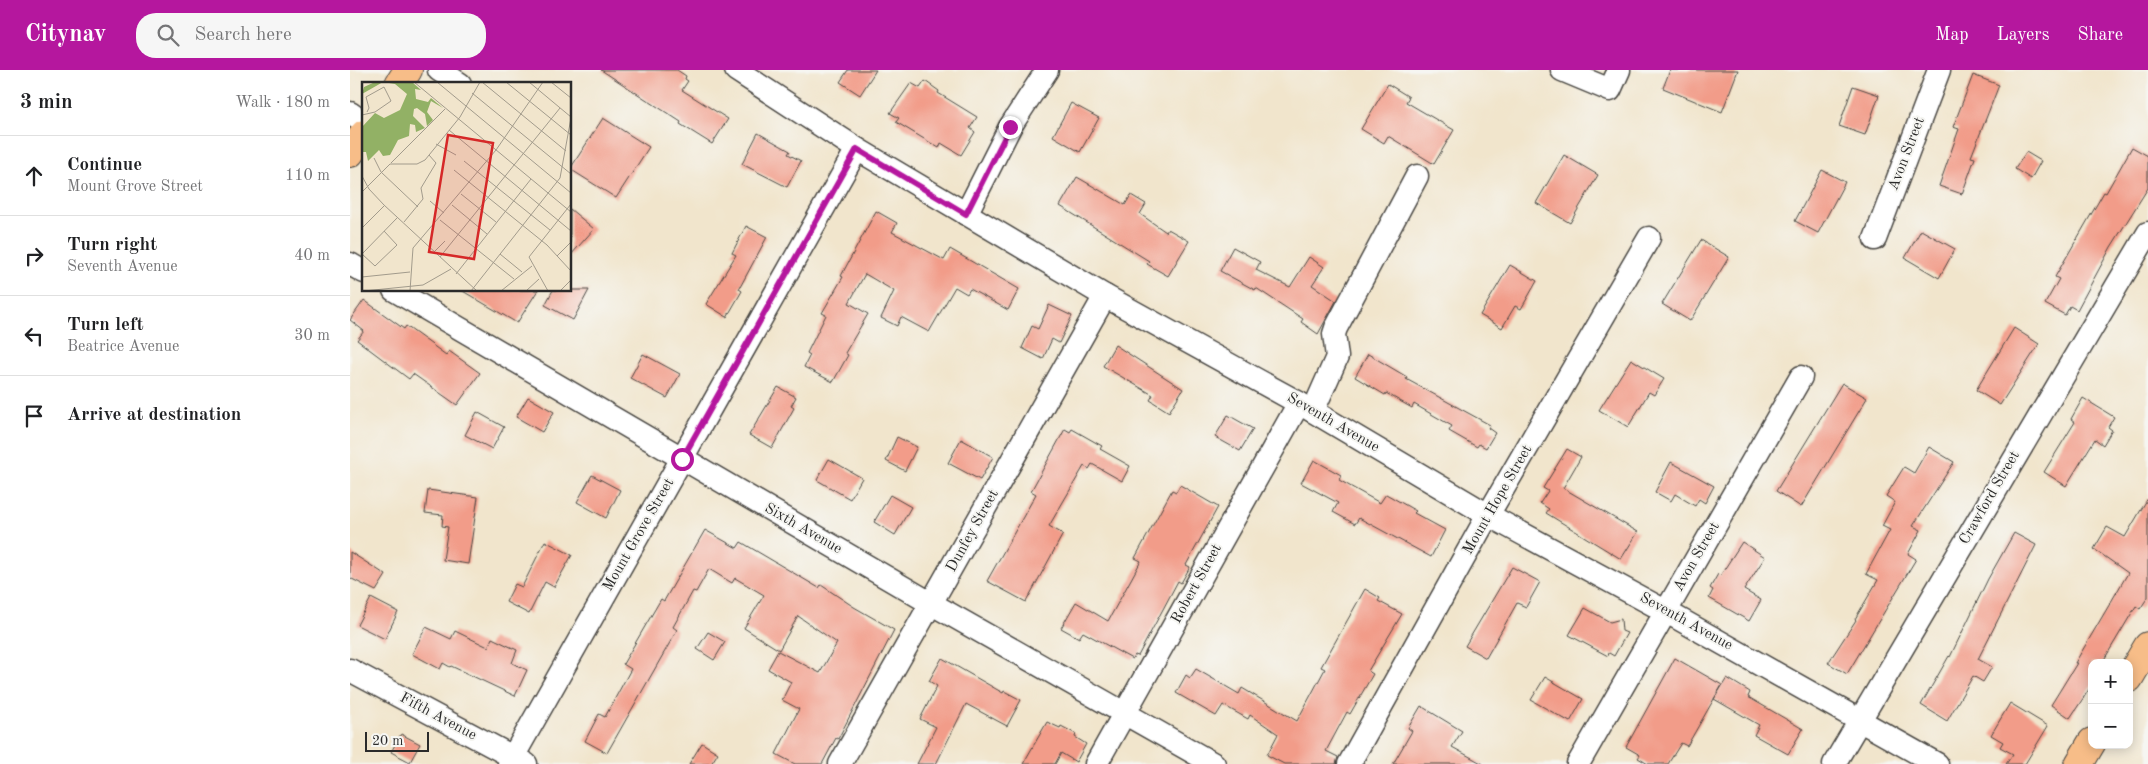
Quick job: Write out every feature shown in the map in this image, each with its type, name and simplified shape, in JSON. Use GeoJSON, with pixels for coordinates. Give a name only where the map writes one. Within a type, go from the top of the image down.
{"type":"FeatureCollection","features":[{"type":"Feature","properties":{"kind":"main road"},"geometry":{"type":"LineString","coordinates":[[400,82],[408,70]]}},
{"type":"Feature","properties":{"kind":"main road"},"geometry":{"type":"LineString","coordinates":[[2133,671],[2148,646]]}},
{"type":"Feature","properties":{"kind":"main road"},"geometry":{"type":"LineString","coordinates":[[2079,764],[2088,749]]}},
{"type":"Feature","properties":{"kind":"street"},"geometry":{"type":"LineString","coordinates":[[438,70],[457,82]]}},
{"type":"Feature","properties":{"kind":"street","name":"Seventh Avenue"},"geometry":{"type":"LineString","coordinates":[[737,70],[857,149],[1105,296],[1306,407],[1488,515],[1861,719],[1937,764]]}},
{"type":"Feature","properties":{"kind":"street"},"geometry":{"type":"LineString","coordinates":[[966,214],[1010,127],[1046,70]]}},
{"type":"Feature","properties":{"kind":"street"},"geometry":{"type":"LineString","coordinates":[[1562,70],[1610,90],[1618,70]]}},
{"type":"Feature","properties":{"kind":"street","name":"Avon Street"},"geometry":{"type":"LineString","coordinates":[[1875,239],[1939,70]]}},
{"type":"Feature","properties":{"kind":"street","name":"Mount Grove Street"},"geometry":{"type":"LineString","coordinates":[[516,762],[682,459],[857,149]]}},
{"type":"Feature","properties":{"kind":"street","name":"Robert Street"},"geometry":{"type":"LineString","coordinates":[[1096,764],[1337,357],[1334,334],[1336,328],[1417,176]]}},
{"type":"Feature","properties":{"kind":"street","name":"Crawford Street"},"geometry":{"type":"LineString","coordinates":[[1834,764],[2148,233]]}},
{"type":"Feature","properties":{"kind":"street","name":"Mount Hope Street"},"geometry":{"type":"LineString","coordinates":[[1349,764],[1488,515],[1649,238]]}},
{"type":"Feature","properties":{"kind":"street"},"geometry":{"type":"LineString","coordinates":[[350,264],[362,271]]}},
{"type":"Feature","properties":{"kind":"street","name":"Sixth Avenue"},"geometry":{"type":"LineString","coordinates":[[396,291],[932,604],[1214,764]]}},
{"type":"Feature","properties":{"kind":"street","name":"Dunfey Street"},"geometry":{"type":"LineString","coordinates":[[840,764],[1105,296]]}},
{"type":"Feature","properties":{"kind":"street","name":"Avon Street"},"geometry":{"type":"LineString","coordinates":[[1578,764],[1801,377]]}},
{"type":"Feature","properties":{"kind":"street","name":"Fifth Avenue"},"geometry":{"type":"LineString","coordinates":[[350,670],[516,762]]}},
{"type":"Feature","properties":{"kind":"building"},"geometry":{"type":"Polygon","coordinates":[[[601,70],[677,70],[686,76],[685,79],[688,81],[682,90],[728,119],[712,144],[601,70]]]}},
{"type":"Feature","properties":{"kind":"building"},"geometry":{"type":"Polygon","coordinates":[[[848,70],[876,70],[860,95],[840,82],[848,70]]]}},
{"type":"Feature","properties":{"kind":"building"},"geometry":{"type":"Polygon","coordinates":[[[1670,70],[1738,70],[1722,112],[1663,88],[1670,70]]]}},
{"type":"Feature","properties":{"kind":"building"},"geometry":{"type":"Polygon","coordinates":[[[1973,75],[1999,85],[1971,157],[1975,158],[1962,194],[1939,186],[1959,129],[1953,127],[1973,75]]]}},
{"type":"Feature","properties":{"kind":"building"},"geometry":{"type":"Polygon","coordinates":[[[925,81],[939,91],[938,93],[977,117],[970,128],[975,132],[961,155],[941,143],[939,148],[896,122],[899,118],[890,113],[911,83],[920,88],[925,81]]]}},
{"type":"Feature","properties":{"kind":"building"},"geometry":{"type":"Polygon","coordinates":[[[1388,84],[1409,97],[1406,102],[1454,130],[1434,164],[1388,136],[1384,143],[1361,129],[1388,84]]]}},
{"type":"Feature","properties":{"kind":"building"},"geometry":{"type":"Polygon","coordinates":[[[1853,86],[1879,95],[1865,135],[1839,126],[1853,86]]]}},
{"type":"Feature","properties":{"kind":"building"},"geometry":{"type":"Polygon","coordinates":[[[1071,103],[1099,118],[1080,152],[1053,136],[1071,103]]]}},
{"type":"Feature","properties":{"kind":"building"},"geometry":{"type":"Polygon","coordinates":[[[603,118],[649,147],[616,198],[571,170],[603,118]]]}},
{"type":"Feature","properties":{"kind":"building"},"geometry":{"type":"Polygon","coordinates":[[[758,133],[790,151],[788,154],[801,161],[787,187],[742,164],[758,133]]]}},
{"type":"Feature","properties":{"kind":"building"},"geometry":{"type":"Polygon","coordinates":[[[2132,147],[2148,156],[2148,188],[2111,247],[2077,310],[2070,306],[2065,315],[2045,304],[2059,279],[2055,277],[2132,147]]]}},
{"type":"Feature","properties":{"kind":"building"},"geometry":{"type":"Polygon","coordinates":[[[2026,152],[2041,161],[2031,179],[2015,169],[2026,152]]]}},
{"type":"Feature","properties":{"kind":"building"},"geometry":{"type":"Polygon","coordinates":[[[1564,155],[1598,175],[1570,223],[1536,203],[1564,155]]]}},
{"type":"Feature","properties":{"kind":"building"},"geometry":{"type":"Polygon","coordinates":[[[1822,170],[1845,182],[1818,233],[1795,221],[1822,170]]]}},
{"type":"Feature","properties":{"kind":"building"},"geometry":{"type":"Polygon","coordinates":[[[1077,177],[1125,205],[1131,195],[1146,204],[1140,214],[1166,232],[1168,229],[1189,241],[1168,276],[1147,264],[1149,261],[1060,206],[1077,177]]]}},
{"type":"Feature","properties":{"kind":"building"},"geometry":{"type":"Polygon","coordinates":[[[571,210],[594,229],[571,255],[571,210]]]}},
{"type":"Feature","properties":{"kind":"building"},"geometry":{"type":"Polygon","coordinates":[[[876,211],[897,223],[892,232],[944,260],[950,249],[1019,289],[1008,310],[970,289],[967,294],[955,287],[929,332],[901,317],[897,326],[881,318],[894,291],[865,274],[849,303],[868,314],[845,353],[848,355],[833,382],[804,367],[810,355],[807,353],[826,315],[822,313],[843,277],[841,276],[876,211]]]}},
{"type":"Feature","properties":{"kind":"building"},"geometry":{"type":"Polygon","coordinates":[[[746,226],[767,237],[739,289],[742,291],[727,317],[706,304],[736,255],[732,253],[746,226]]]}},
{"type":"Feature","properties":{"kind":"building"},"geometry":{"type":"Polygon","coordinates":[[[1921,230],[1955,249],[1939,278],[1905,258],[1921,230]]]}},
{"type":"Feature","properties":{"kind":"building"},"geometry":{"type":"Polygon","coordinates":[[[1701,240],[1729,257],[1690,321],[1662,304],[1701,240]]]}},
{"type":"Feature","properties":{"kind":"building"},"geometry":{"type":"Polygon","coordinates":[[[1233,247],[1260,262],[1256,270],[1290,287],[1309,257],[1324,267],[1312,285],[1336,301],[1318,334],[1301,322],[1303,319],[1256,288],[1255,290],[1220,271],[1233,247]]]}},
{"type":"Feature","properties":{"kind":"building"},"geometry":{"type":"Polygon","coordinates":[[[1510,265],[1537,281],[1521,309],[1515,306],[1502,328],[1480,315],[1510,265]]]}},
{"type":"Feature","properties":{"kind":"building"},"geometry":{"type":"Polygon","coordinates":[[[589,290],[573,320],[545,305],[552,291],[589,290]]]}},
{"type":"Feature","properties":{"kind":"building"},"geometry":{"type":"Polygon","coordinates":[[[463,291],[537,291],[517,323],[463,291]]]}},
{"type":"Feature","properties":{"kind":"building"},"geometry":{"type":"Polygon","coordinates":[[[364,300],[404,329],[406,326],[446,355],[449,351],[480,373],[457,405],[413,374],[409,379],[357,340],[364,331],[350,320],[364,300]]]}},
{"type":"Feature","properties":{"kind":"building"},"geometry":{"type":"Polygon","coordinates":[[[1049,305],[1072,316],[1059,343],[1052,339],[1043,359],[1022,348],[1032,326],[1038,329],[1049,305]]]}},
{"type":"Feature","properties":{"kind":"building"},"geometry":{"type":"Polygon","coordinates":[[[2014,328],[2039,344],[2000,405],[1976,390],[2014,328]]]}},
{"type":"Feature","properties":{"kind":"building"},"geometry":{"type":"Polygon","coordinates":[[[1115,345],[1183,389],[1169,412],[1150,400],[1153,395],[1103,366],[1115,345]]]}},
{"type":"Feature","properties":{"kind":"building"},"geometry":{"type":"Polygon","coordinates":[[[643,354],[680,374],[667,398],[630,378],[643,354]]]}},
{"type":"Feature","properties":{"kind":"building"},"geometry":{"type":"Polygon","coordinates":[[[1368,354],[1407,377],[1406,379],[1490,425],[1488,428],[1495,433],[1486,448],[1479,444],[1477,447],[1449,431],[1452,426],[1414,404],[1412,408],[1355,377],[1368,354]]]}},
{"type":"Feature","properties":{"kind":"building"},"geometry":{"type":"Polygon","coordinates":[[[1631,359],[1664,379],[1654,395],[1649,392],[1628,427],[1599,410],[1631,359]]]}},
{"type":"Feature","properties":{"kind":"building"},"geometry":{"type":"Polygon","coordinates":[[[1842,383],[1867,398],[1801,507],[1776,491],[1842,383]]]}},
{"type":"Feature","properties":{"kind":"building"},"geometry":{"type":"Polygon","coordinates":[[[778,387],[796,397],[791,406],[794,408],[772,448],[749,435],[778,387]]]}},
{"type":"Feature","properties":{"kind":"building"},"geometry":{"type":"Polygon","coordinates":[[[528,397],[554,412],[542,432],[516,417],[528,397]]]}},
{"type":"Feature","properties":{"kind":"building"},"geometry":{"type":"Polygon","coordinates":[[[2083,398],[2114,417],[2108,427],[2112,430],[2103,445],[2095,439],[2066,486],[2044,472],[2075,422],[2071,419],[2083,398]]]}},
{"type":"Feature","properties":{"kind":"building"},"geometry":{"type":"Polygon","coordinates":[[[477,412],[504,427],[492,449],[465,435],[477,412]]]}},
{"type":"Feature","properties":{"kind":"building"},"geometry":{"type":"Polygon","coordinates":[[[1228,415],[1253,429],[1240,451],[1215,437],[1228,415]]]}},
{"type":"Feature","properties":{"kind":"building"},"geometry":{"type":"Polygon","coordinates":[[[1065,429],[1070,432],[1072,429],[1102,446],[1100,449],[1130,466],[1122,481],[1092,464],[1089,469],[1084,466],[1049,526],[1063,534],[1026,602],[987,581],[1036,494],[1031,491],[1065,429]]]}},
{"type":"Feature","properties":{"kind":"building"},"geometry":{"type":"Polygon","coordinates":[[[897,437],[917,447],[905,471],[886,461],[897,437]]]}},
{"type":"Feature","properties":{"kind":"building"},"geometry":{"type":"Polygon","coordinates":[[[961,439],[993,457],[980,480],[948,463],[961,439]]]}},
{"type":"Feature","properties":{"kind":"building"},"geometry":{"type":"Polygon","coordinates":[[[1929,447],[1954,462],[1913,526],[1921,530],[1908,554],[1916,559],[1847,674],[1828,663],[1856,620],[1878,580],[1866,574],[1890,530],[1882,526],[1895,502],[1886,496],[1904,467],[1914,473],[1929,447]]]}},
{"type":"Feature","properties":{"kind":"building"},"geometry":{"type":"Polygon","coordinates":[[[1567,449],[1581,457],[1563,488],[1638,532],[1621,559],[1546,513],[1549,509],[1540,503],[1548,491],[1543,488],[1567,449]]]}},
{"type":"Feature","properties":{"kind":"building"},"geometry":{"type":"Polygon","coordinates":[[[829,459],[862,478],[850,499],[817,480],[829,459]]]}},
{"type":"Feature","properties":{"kind":"building"},"geometry":{"type":"Polygon","coordinates":[[[1314,460],[1341,475],[1339,480],[1380,503],[1386,494],[1416,511],[1414,513],[1445,530],[1431,557],[1359,518],[1355,524],[1333,512],[1338,503],[1301,483],[1314,460]]]}},
{"type":"Feature","properties":{"kind":"building"},"geometry":{"type":"Polygon","coordinates":[[[1671,462],[1714,486],[1705,503],[1699,499],[1695,506],[1675,494],[1671,501],[1655,492],[1671,462]]]}},
{"type":"Feature","properties":{"kind":"building"},"geometry":{"type":"Polygon","coordinates":[[[592,475],[620,490],[606,518],[577,502],[592,475]]]}},
{"type":"Feature","properties":{"kind":"building"},"geometry":{"type":"Polygon","coordinates":[[[1180,485],[1218,507],[1186,565],[1190,567],[1181,583],[1178,581],[1138,656],[1135,655],[1132,659],[1083,632],[1079,638],[1061,628],[1076,602],[1108,621],[1141,561],[1135,558],[1172,490],[1176,492],[1180,485]]]}},
{"type":"Feature","properties":{"kind":"building"},"geometry":{"type":"Polygon","coordinates":[[[428,490],[478,497],[468,564],[443,560],[448,527],[442,526],[443,515],[425,513],[428,490]]]}},
{"type":"Feature","properties":{"kind":"building"},"geometry":{"type":"Polygon","coordinates":[[[890,495],[911,507],[895,535],[874,522],[890,495]]]}},
{"type":"Feature","properties":{"kind":"building"},"geometry":{"type":"Polygon","coordinates":[[[2148,498],[2148,597],[2140,609],[2136,606],[2104,659],[2088,659],[2088,691],[2070,718],[2051,705],[2128,573],[2094,549],[2107,527],[2125,537],[2148,498]]]}},
{"type":"Feature","properties":{"kind":"building"},"geometry":{"type":"Polygon","coordinates":[[[705,530],[737,548],[741,542],[819,588],[821,585],[894,630],[838,739],[836,738],[822,764],[795,764],[776,754],[799,709],[782,700],[791,682],[768,669],[778,651],[820,673],[837,643],[798,616],[779,650],[744,628],[764,595],[735,578],[732,583],[709,569],[696,592],[693,591],[673,627],[677,630],[607,753],[585,741],[599,714],[605,717],[631,669],[623,664],[661,599],[664,601],[705,530]]]}},
{"type":"Feature","properties":{"kind":"building"},"geometry":{"type":"Polygon","coordinates":[[[2014,533],[2036,545],[1978,659],[1992,667],[1983,682],[1973,676],[1947,721],[1921,705],[1950,657],[1988,579],[2014,533]]]}},
{"type":"Feature","properties":{"kind":"building"},"geometry":{"type":"Polygon","coordinates":[[[545,541],[572,555],[554,587],[545,582],[529,614],[506,602],[515,584],[522,587],[545,541]]]}},
{"type":"Feature","properties":{"kind":"building"},"geometry":{"type":"Polygon","coordinates":[[[1742,542],[1765,557],[1744,590],[1761,600],[1749,621],[1709,598],[1713,590],[1710,588],[1718,574],[1720,576],[1742,542]]]}},
{"type":"Feature","properties":{"kind":"building"},"geometry":{"type":"Polygon","coordinates":[[[350,552],[386,575],[376,591],[350,578],[350,552]]]}},
{"type":"Feature","properties":{"kind":"building"},"geometry":{"type":"Polygon","coordinates":[[[1512,567],[1540,582],[1526,607],[1517,603],[1486,658],[1465,646],[1512,567]]]}},
{"type":"Feature","properties":{"kind":"building"},"geometry":{"type":"Polygon","coordinates":[[[1365,589],[1380,598],[1378,601],[1402,614],[1368,671],[1373,674],[1350,714],[1347,712],[1326,751],[1338,757],[1336,764],[1284,764],[1267,755],[1278,734],[1250,715],[1248,719],[1223,705],[1216,716],[1176,693],[1186,675],[1190,678],[1196,669],[1239,694],[1242,688],[1297,721],[1325,669],[1321,667],[1365,589]]]}},
{"type":"Feature","properties":{"kind":"building"},"geometry":{"type":"Polygon","coordinates":[[[371,598],[398,612],[385,639],[357,625],[371,598]]]}},
{"type":"Feature","properties":{"kind":"building"},"geometry":{"type":"Polygon","coordinates":[[[1585,608],[1610,622],[1621,619],[1622,631],[1627,633],[1614,656],[1609,653],[1608,656],[1569,635],[1585,608]]]}},
{"type":"Feature","properties":{"kind":"building"},"geometry":{"type":"Polygon","coordinates":[[[426,627],[451,639],[455,631],[488,647],[492,638],[517,650],[512,663],[527,670],[515,696],[451,666],[443,663],[440,669],[412,654],[426,627]]]}},
{"type":"Feature","properties":{"kind":"building"},"geometry":{"type":"Polygon","coordinates":[[[708,632],[725,642],[714,660],[697,649],[708,632]]]}},
{"type":"Feature","properties":{"kind":"building"},"geometry":{"type":"Polygon","coordinates":[[[942,658],[1003,693],[1004,691],[1021,700],[1007,726],[966,704],[936,764],[917,764],[936,727],[920,719],[937,686],[929,681],[942,658]]]}},
{"type":"Feature","properties":{"kind":"building"},"geometry":{"type":"Polygon","coordinates":[[[1675,658],[1722,685],[1687,746],[1681,743],[1668,764],[1648,764],[1638,758],[1640,755],[1626,747],[1675,658]]]}},
{"type":"Feature","properties":{"kind":"building"},"geometry":{"type":"Polygon","coordinates":[[[1545,677],[1583,699],[1570,722],[1531,700],[1545,677]]]}},
{"type":"Feature","properties":{"kind":"building"},"geometry":{"type":"Polygon","coordinates":[[[1727,678],[1750,692],[1748,697],[1803,729],[1788,754],[1754,735],[1759,725],[1714,699],[1727,678]]]}},
{"type":"Feature","properties":{"kind":"building"},"geometry":{"type":"Polygon","coordinates":[[[2010,703],[2048,726],[2025,764],[2006,764],[2013,754],[2000,747],[2003,742],[1991,735],[2010,703]]]}},
{"type":"Feature","properties":{"kind":"building"},"geometry":{"type":"Polygon","coordinates":[[[1421,706],[1462,731],[1452,747],[1483,764],[1393,764],[1412,731],[1408,728],[1421,706]]]}},
{"type":"Feature","properties":{"kind":"building"},"geometry":{"type":"Polygon","coordinates":[[[1047,722],[1060,728],[1061,726],[1076,734],[1075,737],[1086,744],[1076,762],[1061,753],[1055,764],[1023,764],[1047,722]]]}},
{"type":"Feature","properties":{"kind":"building"},"geometry":{"type":"Polygon","coordinates":[[[401,734],[420,744],[410,762],[391,752],[401,734]]]}},
{"type":"Feature","properties":{"kind":"building"},"geometry":{"type":"Polygon","coordinates":[[[702,743],[718,753],[711,764],[689,764],[702,743]]]}},
{"type":"Feature","properties":{"kind":"route"},"geometry":{"type":"LineString","coordinates":[[682,459],[857,149],[966,214],[1010,127]]}}]}
